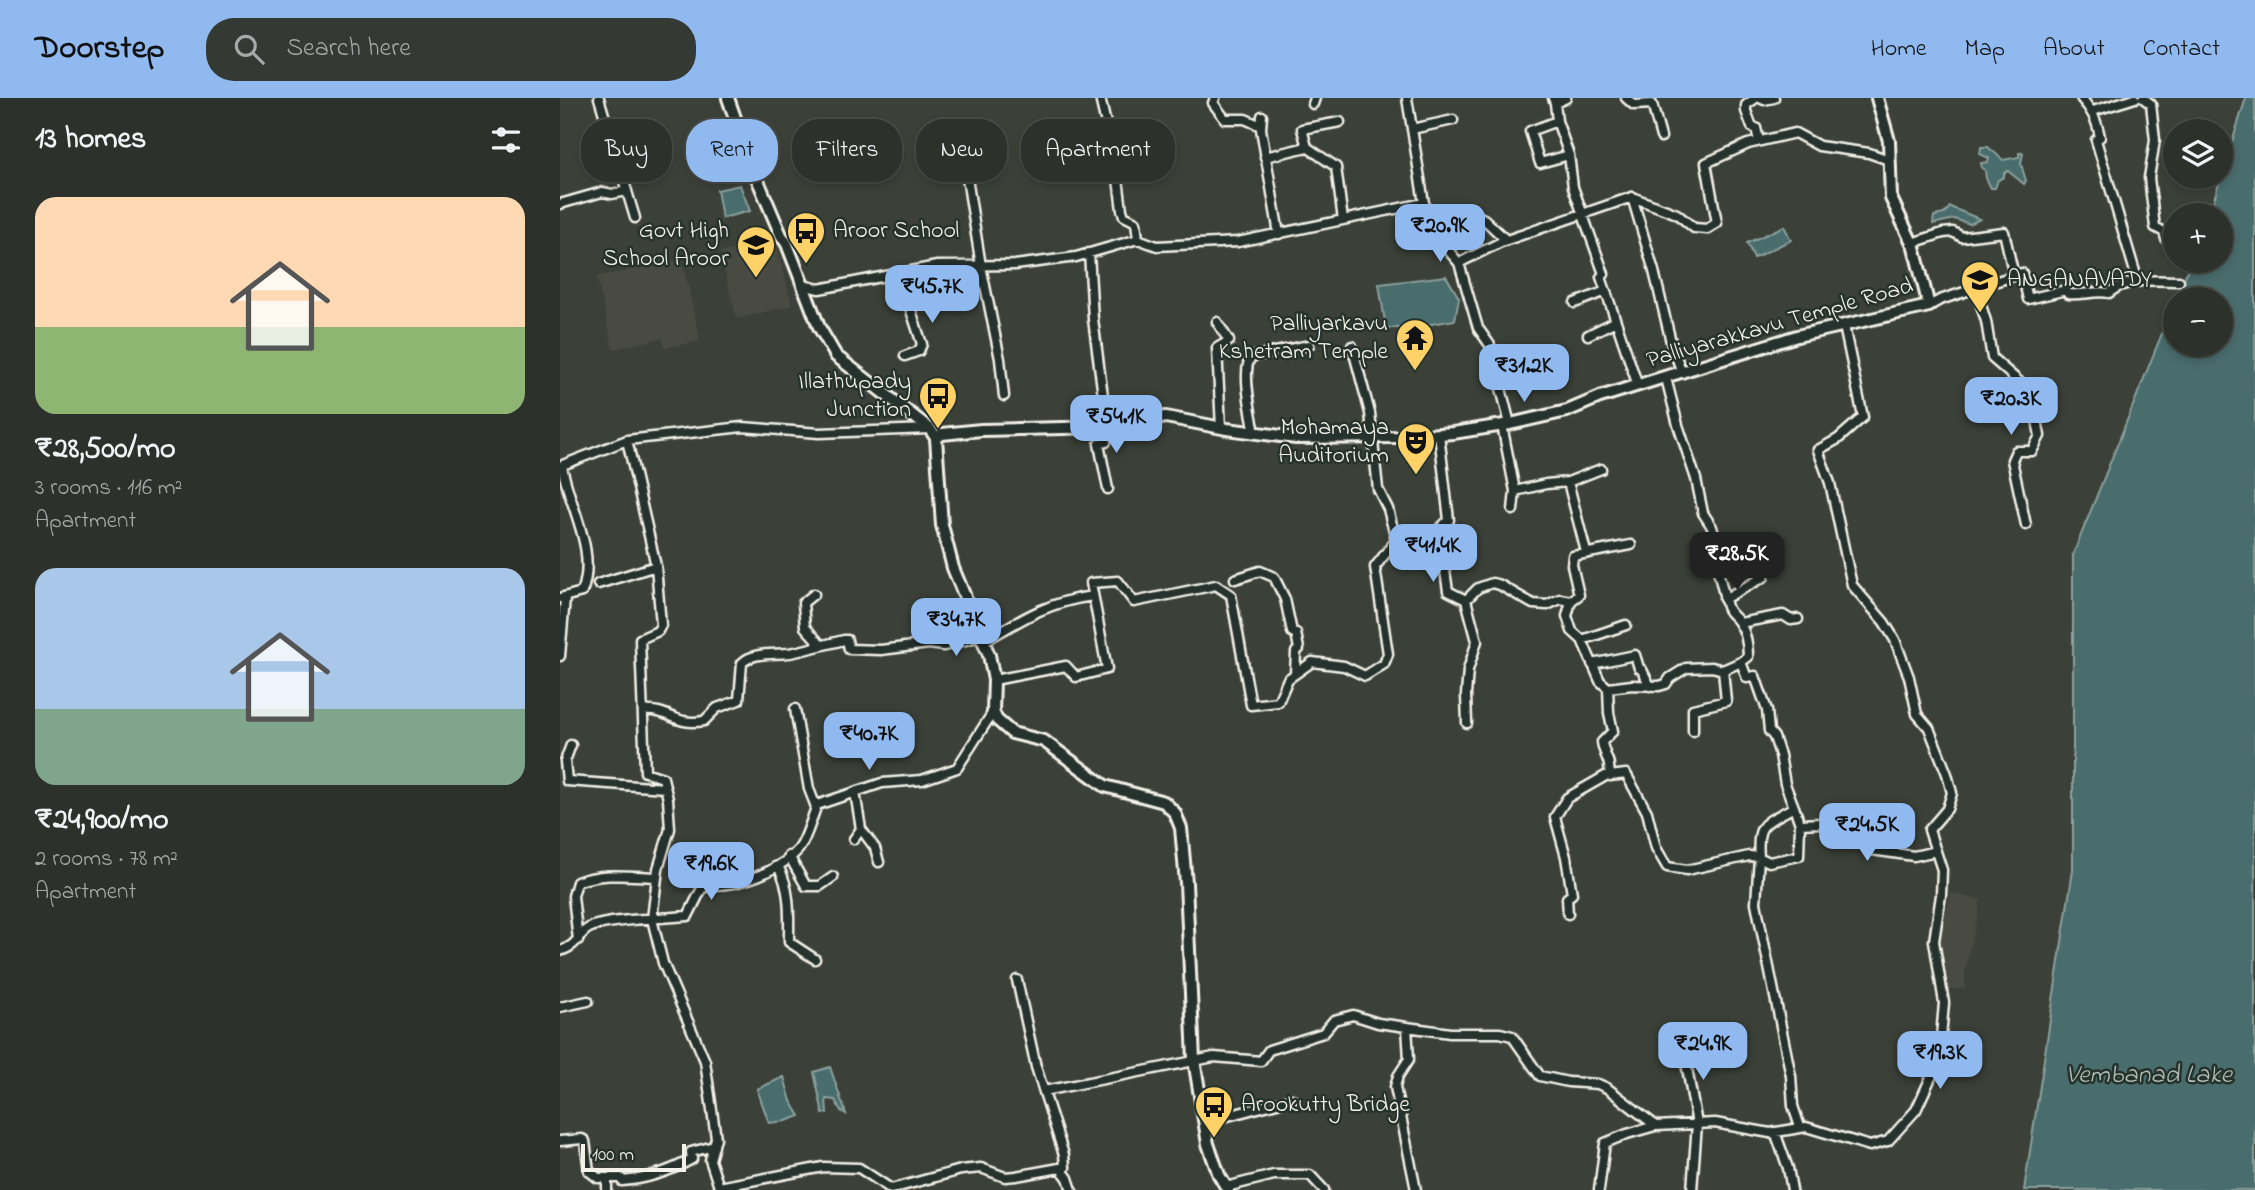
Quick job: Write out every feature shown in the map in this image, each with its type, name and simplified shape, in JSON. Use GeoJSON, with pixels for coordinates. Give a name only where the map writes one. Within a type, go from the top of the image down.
{"type":"FeatureCollection","features":[{"type":"Feature","properties":{"kind":"main road"},"geometry":{"type":"LineString","coordinates":[[728,98],[751,164],[781,235],[788,244],[818,327],[836,356],[933,433],[942,525],[953,568],[982,639],[994,680],[993,712],[997,720],[1012,733],[1044,741],[1105,786],[1164,802],[1175,813],[1181,828],[1186,883],[1194,1060],[1208,1144],[1219,1175],[1227,1188]]}},
{"type":"Feature","properties":{"kind":"main road","name":"Palliyarakkavu Temple Road"},"geometry":{"type":"LineString","coordinates":[[933,433],[1105,427],[1166,417],[1296,438],[1438,434],[1506,425],[1567,411],[1600,397],[1797,336],[1929,306],[1912,243],[1891,198],[1889,141],[1877,98]]}},
{"type":"Feature","properties":{"kind":"street"},"geometry":{"type":"LineString","coordinates":[[599,98],[635,218]]}},
{"type":"Feature","properties":{"kind":"street"},"geometry":{"type":"LineString","coordinates":[[1100,98],[1117,171],[1122,210],[1124,216],[1136,222],[1138,239]]}},
{"type":"Feature","properties":{"kind":"street"},"geometry":{"type":"LineString","coordinates":[[1214,98],[1213,103],[1225,119],[1245,119],[1261,126]]}},
{"type":"Feature","properties":{"kind":"street"},"geometry":{"type":"LineString","coordinates":[[1406,98],[1424,203],[1437,237],[1459,263],[1478,328],[1490,345],[1506,425],[1515,491],[1513,510]]}},
{"type":"Feature","properties":{"kind":"street"},"geometry":{"type":"LineString","coordinates":[[1566,98],[1554,101],[1557,121],[1569,155],[1573,187],[1605,274],[1601,277],[1638,386]]}},
{"type":"Feature","properties":{"kind":"street"},"geometry":{"type":"LineString","coordinates":[[1626,98],[1634,105],[1652,104],[1661,137]]}},
{"type":"Feature","properties":{"kind":"street"},"geometry":{"type":"LineString","coordinates":[[1759,141],[1746,105],[1758,98],[1774,98]]}},
{"type":"Feature","properties":{"kind":"street"},"geometry":{"type":"LineString","coordinates":[[2081,98],[2093,111],[2101,137],[2096,140],[2102,165],[2138,282]]}},
{"type":"Feature","properties":{"kind":"street"},"geometry":{"type":"LineString","coordinates":[[2093,111],[2135,98]]}},
{"type":"Feature","properties":{"kind":"street"},"geometry":{"type":"LineString","coordinates":[[2143,98],[2151,104],[2154,125],[2155,140],[2149,178],[2155,227],[2163,231]]}},
{"type":"Feature","properties":{"kind":"street"},"geometry":{"type":"LineString","coordinates":[[1262,116],[1265,157],[1279,234]]}},
{"type":"Feature","properties":{"kind":"street"},"geometry":{"type":"LineString","coordinates":[[1412,129],[1453,120]]}},
{"type":"Feature","properties":{"kind":"street"},"geometry":{"type":"LineString","coordinates":[[1557,121],[1530,131],[1540,163],[1569,155]]}},
{"type":"Feature","properties":{"kind":"street"},"geometry":{"type":"LineString","coordinates":[[1340,122],[1302,129],[1307,147],[1336,167],[1343,220]]}},
{"type":"Feature","properties":{"kind":"street"},"geometry":{"type":"LineString","coordinates":[[1459,263],[1506,240],[1632,197],[1677,214],[1694,228],[1707,229],[1717,223],[1706,163],[1759,141],[1795,133],[1819,146],[1869,153],[1889,160]]}},
{"type":"Feature","properties":{"kind":"street"},"geometry":{"type":"LineString","coordinates":[[1265,157],[1307,147]]}},
{"type":"Feature","properties":{"kind":"street"},"geometry":{"type":"LineString","coordinates":[[968,182],[1000,359],[1004,396]]}},
{"type":"Feature","properties":{"kind":"street"},"geometry":{"type":"LineString","coordinates":[[560,204],[602,192],[612,194],[626,191]]}},
{"type":"Feature","properties":{"kind":"street"},"geometry":{"type":"LineString","coordinates":[[1632,197],[1682,373]]}},
{"type":"Feature","properties":{"kind":"street"},"geometry":{"type":"LineString","coordinates":[[803,285],[819,289],[937,266],[1015,265],[1089,253],[1138,239],[1157,246],[1238,242],[1424,203]]}},
{"type":"Feature","properties":{"kind":"street"},"geometry":{"type":"LineString","coordinates":[[1464,209],[1484,219],[1506,240]]}},
{"type":"Feature","properties":{"kind":"street"},"geometry":{"type":"LineString","coordinates":[[1912,243],[1942,233],[1953,232],[1962,237],[2004,232],[2014,276]]}},
{"type":"Feature","properties":{"kind":"street"},"geometry":{"type":"LineString","coordinates":[[1089,253],[1106,442],[1099,444],[1108,489]]}},
{"type":"Feature","properties":{"kind":"street"},"geometry":{"type":"LineString","coordinates":[[1929,306],[2022,273],[2028,299],[2066,290],[2068,294],[2082,296],[2100,291],[2109,293],[2120,286],[2138,282],[2179,281]]}},
{"type":"Feature","properties":{"kind":"street"},"geometry":{"type":"LineString","coordinates":[[899,274],[922,344],[919,351],[905,356]]}},
{"type":"Feature","properties":{"kind":"street"},"geometry":{"type":"LineString","coordinates":[[1976,289],[1986,321],[1992,358],[2032,393],[2040,436],[2032,451],[2016,451],[2012,460],[2026,525]]}},
{"type":"Feature","properties":{"kind":"street"},"geometry":{"type":"LineString","coordinates":[[1575,303],[1606,291]]}},
{"type":"Feature","properties":{"kind":"street"},"geometry":{"type":"LineString","coordinates":[[1588,335],[1616,321]]}},
{"type":"Feature","properties":{"kind":"street"},"geometry":{"type":"LineString","coordinates":[[1217,322],[1229,341],[1217,348],[1221,428]]}},
{"type":"Feature","properties":{"kind":"street"},"geometry":{"type":"LineString","coordinates":[[1599,1190],[1605,1143],[1627,1133],[1654,1126],[1716,1123],[1775,1132],[1806,1127],[1870,1146],[1888,1141],[1916,1110],[1939,1060],[1944,1003],[1934,941],[1942,870],[1929,830],[1947,809],[1952,793],[1929,728],[1917,715],[1909,677],[1895,640],[1884,622],[1852,585],[1830,484],[1819,456],[1818,450],[1838,439],[1863,417],[1844,326]]}},
{"type":"Feature","properties":{"kind":"street"},"geometry":{"type":"LineString","coordinates":[[1255,433],[1249,398],[1248,362],[1251,357],[1309,345]]}},
{"type":"Feature","properties":{"kind":"street"},"geometry":{"type":"LineString","coordinates":[[994,680],[1066,666],[1076,677],[1107,669],[1091,583],[1118,581],[1135,602],[1216,585],[1231,595],[1251,705],[1278,702],[1288,679],[1312,662],[1344,666],[1365,676],[1384,664],[1388,654],[1375,567],[1396,540],[1388,509],[1378,489],[1370,413],[1352,345]]}},
{"type":"Feature","properties":{"kind":"street"},"geometry":{"type":"LineString","coordinates":[[1608,688],[1666,684],[1670,678],[1686,668],[1712,667],[1723,670],[1748,657],[1748,644],[1740,623],[1730,615],[1724,599],[1715,559],[1720,554],[1712,527],[1703,513],[1696,479],[1666,378]]}},
{"type":"Feature","properties":{"kind":"street"},"geometry":{"type":"LineString","coordinates":[[560,656],[562,598],[582,592],[587,579],[583,536],[561,466],[627,440],[742,427],[818,433],[933,433]]}},
{"type":"Feature","properties":{"kind":"street"},"geometry":{"type":"LineString","coordinates":[[1438,434],[1449,520],[1439,529],[1448,591],[1466,600],[1477,641],[1468,670],[1467,723]]}},
{"type":"Feature","properties":{"kind":"street"},"geometry":{"type":"LineString","coordinates":[[627,440],[656,565],[661,625],[658,631],[640,639],[645,772],[663,778],[670,830],[657,877],[652,919],[663,963],[705,1061],[716,1138],[710,1160],[719,1188],[823,1167],[859,1168],[891,1189],[961,1170],[981,1168],[1004,1177],[1065,1167],[1064,1155],[1036,1067],[1017,980]]}},
{"type":"Feature","properties":{"kind":"street"},"geometry":{"type":"LineString","coordinates":[[1515,491],[1568,482],[1601,469]]}},
{"type":"Feature","properties":{"kind":"street"},"geometry":{"type":"LineString","coordinates":[[1568,482],[1586,552]]}},
{"type":"Feature","properties":{"kind":"street"},"geometry":{"type":"LineString","coordinates":[[1609,774],[1602,743],[1613,731],[1608,688],[1600,681],[1582,640],[1572,631],[1567,616],[1571,601],[1579,595],[1572,565],[1573,556],[1630,545]]}},
{"type":"Feature","properties":{"kind":"street"},"geometry":{"type":"LineString","coordinates":[[598,584],[656,565]]}},
{"type":"Feature","properties":{"kind":"street"},"geometry":{"type":"LineString","coordinates":[[1234,579],[1260,571],[1274,577],[1285,599],[1292,632],[1296,633],[1299,649],[1296,652],[1295,674]]}},
{"type":"Feature","properties":{"kind":"street"},"geometry":{"type":"LineString","coordinates":[[1724,599],[1765,577]]}},
{"type":"Feature","properties":{"kind":"street"},"geometry":{"type":"LineString","coordinates":[[1466,600],[1478,588],[1492,583],[1509,589],[1532,604],[1547,605],[1560,599],[1571,601]]}},
{"type":"Feature","properties":{"kind":"street"},"geometry":{"type":"LineString","coordinates":[[814,594],[803,603],[805,626],[821,645]]}},
{"type":"Feature","properties":{"kind":"street"},"geometry":{"type":"LineString","coordinates":[[643,711],[657,710],[682,722],[704,721],[717,708],[739,700],[741,663],[747,658],[792,653],[847,640],[849,649],[881,650],[929,644],[944,646],[982,639],[1032,612],[1069,599],[1093,596]]}},
{"type":"Feature","properties":{"kind":"street"},"geometry":{"type":"LineString","coordinates":[[1740,623],[1783,615],[1791,620],[1798,619]]}},
{"type":"Feature","properties":{"kind":"street"},"geometry":{"type":"LineString","coordinates":[[1582,640],[1626,625]]}},
{"type":"Feature","properties":{"kind":"street"},"geometry":{"type":"LineString","coordinates":[[1592,664],[1634,655],[1650,687]]}},
{"type":"Feature","properties":{"kind":"street"},"geometry":{"type":"LineString","coordinates":[[1568,914],[1567,898],[1572,894],[1566,857],[1555,817],[1567,798],[1609,774],[1626,774],[1647,812],[1656,848],[1667,867],[1687,870],[1749,856],[1769,862],[1798,856],[1800,824],[1785,785],[1774,737],[1769,731],[1767,710],[1755,676],[1747,678],[1741,662]]}},
{"type":"Feature","properties":{"kind":"street"},"geometry":{"type":"LineString","coordinates":[[1693,731],[1693,709],[1726,701],[1723,670]]}},
{"type":"Feature","properties":{"kind":"street"},"geometry":{"type":"LineString","coordinates":[[560,951],[573,947],[589,928],[614,922],[688,916],[702,888],[736,883],[775,867],[799,850],[816,807],[809,789],[795,709]]}},
{"type":"Feature","properties":{"kind":"street"},"geometry":{"type":"LineString","coordinates":[[816,807],[882,783],[922,780],[957,768],[993,712]]}},
{"type":"Feature","properties":{"kind":"street"},"geometry":{"type":"LineString","coordinates":[[571,746],[565,761],[566,781],[665,788]]}},
{"type":"Feature","properties":{"kind":"street"},"geometry":{"type":"LineString","coordinates":[[855,792],[861,829],[875,848],[879,862]]}},
{"type":"Feature","properties":{"kind":"street"},"geometry":{"type":"LineString","coordinates":[[1794,807],[1762,826],[1757,836],[1759,857],[1756,903],[1791,1076],[1793,1107],[1800,1127]]}},
{"type":"Feature","properties":{"kind":"street"},"geometry":{"type":"LineString","coordinates":[[1800,824],[1864,821],[1872,850],[1914,856],[1936,851]]}},
{"type":"Feature","properties":{"kind":"street"},"geometry":{"type":"LineString","coordinates":[[854,839],[861,829]]}},
{"type":"Feature","properties":{"kind":"street"},"geometry":{"type":"LineString","coordinates":[[789,856],[806,886],[820,886],[833,877]]}},
{"type":"Feature","properties":{"kind":"street"},"geometry":{"type":"LineString","coordinates":[[775,867],[779,868],[783,876],[789,902],[789,942],[815,959]]}},
{"type":"Feature","properties":{"kind":"street"},"geometry":{"type":"LineString","coordinates":[[578,940],[573,896],[577,882],[603,875],[657,877]]}},
{"type":"Feature","properties":{"kind":"street"},"geometry":{"type":"LineString","coordinates":[[560,1007],[588,1001]]}},
{"type":"Feature","properties":{"kind":"street"},"geometry":{"type":"LineString","coordinates":[[1044,1091],[1214,1057],[1261,1061],[1269,1050],[1323,1033],[1334,1020],[1353,1015],[1378,1023],[1450,1033],[1500,1033],[1512,1036],[1540,1076],[1568,1082],[1598,1084],[1607,1088],[1654,1126]]}},
{"type":"Feature","properties":{"kind":"street"},"geometry":{"type":"LineString","coordinates":[[1407,1027],[1409,1059],[1398,1076],[1395,1087],[1416,1190]]}},
{"type":"Feature","properties":{"kind":"street"},"geometry":{"type":"LineString","coordinates":[[1683,1046],[1697,1124],[1692,1190]]}},
{"type":"Feature","properties":{"kind":"street"},"geometry":{"type":"LineString","coordinates":[[1205,1122],[1292,1100]]}},
{"type":"Feature","properties":{"kind":"street"},"geometry":{"type":"LineString","coordinates":[[1775,1132],[1788,1168],[1792,1190]]}},
{"type":"Feature","properties":{"kind":"street"},"geometry":{"type":"LineString","coordinates":[[560,1142],[582,1139],[585,1141],[589,1171],[598,1178],[621,1178],[622,1181],[645,1179],[671,1171],[692,1159],[691,1152],[714,1146]]}},
{"type":"Feature","properties":{"kind":"street"},"geometry":{"type":"LineString","coordinates":[[1061,1169],[1072,1190]]}},
{"type":"Feature","properties":{"kind":"street"},"geometry":{"type":"LineString","coordinates":[[1227,1188],[1274,1175],[1310,1175],[1324,1190]]}},
{"type":"Feature","properties":{"kind":"street"},"geometry":{"type":"LineString","coordinates":[[607,1178],[607,1190]]}},
{"type":"Feature","properties":{"kind":"shaded area","name":"Govt High School Aroor"},"geometry":{"type":"Polygon","coordinates":[[[775,239],[792,305],[737,319],[720,253],[775,239]]]}},
{"type":"Feature","properties":{"kind":"shaded area"},"geometry":{"type":"Polygon","coordinates":[[[682,259],[700,341],[665,348],[662,338],[613,349],[597,277],[682,259]]]}},
{"type":"Feature","properties":{"kind":"shaded area"},"geometry":{"type":"Polygon","coordinates":[[[1951,893],[1981,900],[1965,971],[1965,989],[1948,989],[1937,954],[1951,893]]]}},
{"type":"Feature","properties":{"kind":"water","name":"Vembanad Lake"},"geometry":{"type":"Polygon","coordinates":[[[2246,98],[2255,98],[2255,1190],[2024,1190],[2073,870],[2073,555],[2163,331],[2163,357],[2233,357],[2233,287],[2181,287],[2186,273],[2233,273],[2233,203],[2213,203],[2217,189],[2233,189],[2233,139],[2246,98]]]}},
{"type":"Feature","properties":{"kind":"water"},"geometry":{"type":"Polygon","coordinates":[[[1981,147],[1988,147],[2003,160],[2019,157],[2019,153],[2023,153],[2021,164],[2026,181],[2024,184],[2008,171],[1998,180],[1995,188],[1991,188],[1981,163],[1988,162],[1989,158],[1980,154],[1981,147]]]}},
{"type":"Feature","properties":{"kind":"water"},"geometry":{"type":"Polygon","coordinates":[[[740,185],[750,211],[722,218],[717,190],[740,185]]]}},
{"type":"Feature","properties":{"kind":"water"},"geometry":{"type":"Polygon","coordinates":[[[1950,207],[1980,219],[1970,224],[1954,219],[1933,224],[1934,216],[1944,214],[1950,207]]]}},
{"type":"Feature","properties":{"kind":"water"},"geometry":{"type":"Polygon","coordinates":[[[1784,226],[1791,240],[1754,258],[1747,243],[1784,226]]]}},
{"type":"Feature","properties":{"kind":"water"},"geometry":{"type":"Polygon","coordinates":[[[1446,276],[1459,298],[1455,320],[1420,326],[1411,331],[1406,325],[1401,328],[1386,328],[1379,284],[1446,276]]]}},
{"type":"Feature","properties":{"kind":"water"},"geometry":{"type":"Polygon","coordinates":[[[830,1067],[846,1114],[835,1100],[826,1099],[827,1113],[823,1114],[814,1072],[830,1067]]]}},
{"type":"Feature","properties":{"kind":"water"},"geometry":{"type":"Polygon","coordinates":[[[784,1077],[791,1101],[800,1116],[769,1123],[757,1089],[784,1077]]]}},
{"type":"Feature","properties":{"kind":"place","name":"Aroor School"},"geometry":{"type":"Point","coordinates":[806,265]}},
{"type":"Feature","properties":{"kind":"place","name":"Govt High School Aroor"},"geometry":{"type":"Point","coordinates":[756,279]}},
{"type":"Feature","properties":{"kind":"place","name":"ANGANAVADY"},"geometry":{"type":"Point","coordinates":[1980,314]}},
{"type":"Feature","properties":{"kind":"place","name":"Palliyarkavu Kshetram Temple"},"geometry":{"type":"Point","coordinates":[1415,372]}},
{"type":"Feature","properties":{"kind":"place","name":"Illathupady Junction"},"geometry":{"type":"Point","coordinates":[938,430]}},
{"type":"Feature","properties":{"kind":"place","name":"Mohamaya Auditorium"},"geometry":{"type":"Point","coordinates":[1416,476]}},
{"type":"Feature","properties":{"kind":"place","name":"Arookutty Bridge"},"geometry":{"type":"Point","coordinates":[1214,1139]}}]}
